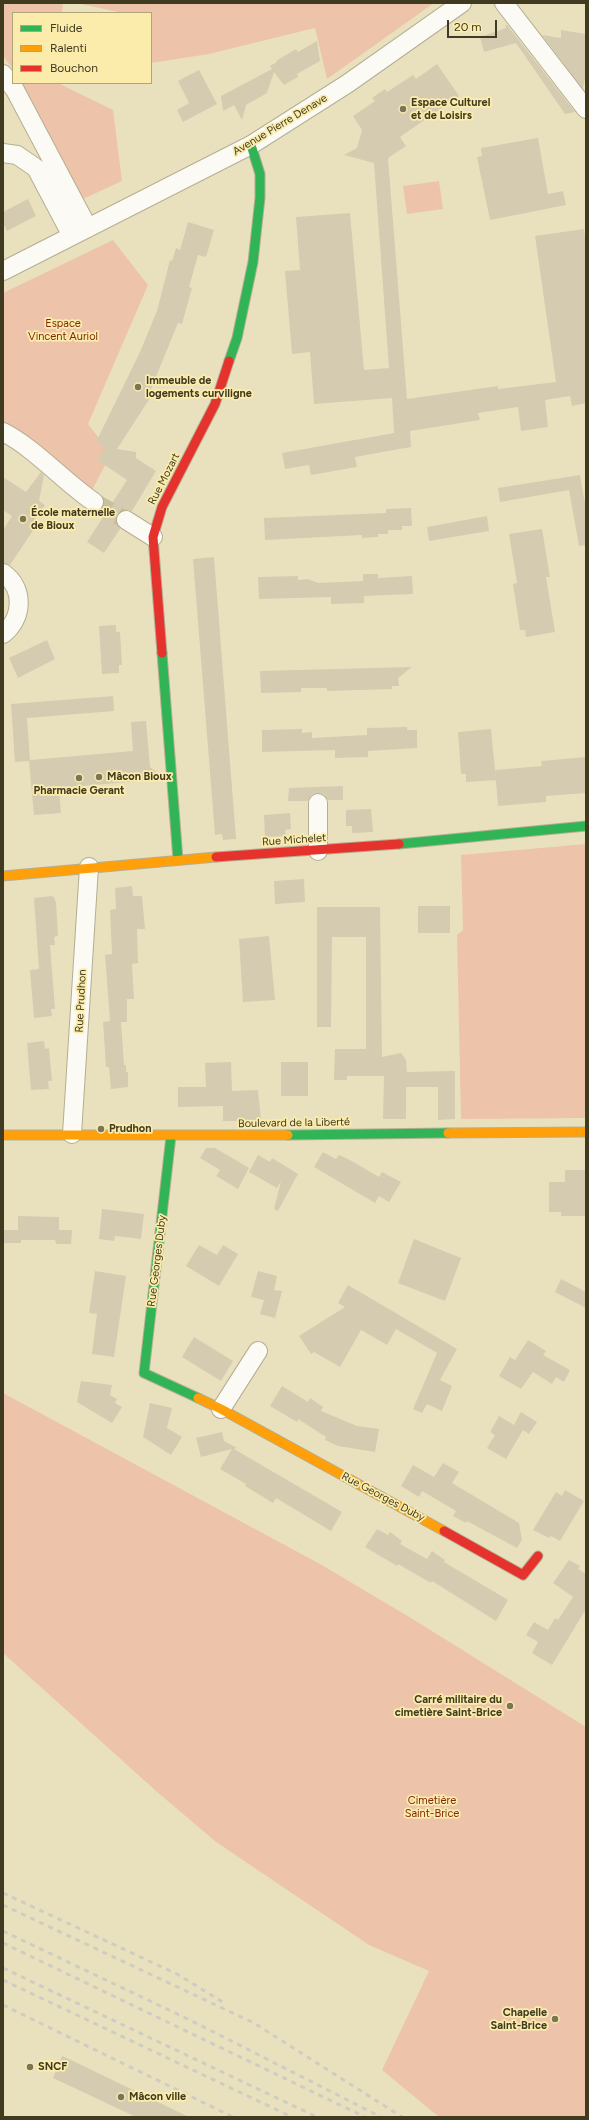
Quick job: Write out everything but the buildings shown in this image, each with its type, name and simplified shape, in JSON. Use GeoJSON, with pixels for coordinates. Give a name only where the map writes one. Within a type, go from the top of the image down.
{"type":"FeatureCollection","features":[{"type":"Feature","properties":{"kind":"street","name":"Avenue Pierre Denave"},"geometry":{"type":"LineString","coordinates":[[3,271],[250,145],[347,84],[462,3]]}},
{"type":"Feature","properties":{"kind":"street"},"geometry":{"type":"LineString","coordinates":[[504,3],[586,109]]}},
{"type":"Feature","properties":{"kind":"street"},"geometry":{"type":"LineString","coordinates":[[3,74],[15,90],[80,232]]}},
{"type":"Feature","properties":{"kind":"street","name":"Rue Mozart"},"geometry":{"type":"LineString","coordinates":[[178,860],[153,537],[162,506],[215,404],[237,338],[252,262],[260,198],[260,174],[250,145]]}},
{"type":"Feature","properties":{"kind":"street"},"geometry":{"type":"LineString","coordinates":[[3,153],[17,156],[36,168],[80,232]]}},
{"type":"Feature","properties":{"kind":"street"},"geometry":{"type":"LineString","coordinates":[[3,432],[18,440],[70,485],[94,502]]}},
{"type":"Feature","properties":{"kind":"street"},"geometry":{"type":"LineString","coordinates":[[126,520],[153,537]]}},
{"type":"Feature","properties":{"kind":"street"},"geometry":{"type":"LineString","coordinates":[[3,573],[16,586],[19,597],[18,614],[10,629],[3,634]]}},
{"type":"Feature","properties":{"kind":"street"},"geometry":{"type":"LineString","coordinates":[[318,803],[318,850]]}},
{"type":"Feature","properties":{"kind":"street","name":"Rue Michelet"},"geometry":{"type":"LineString","coordinates":[[3,876],[89,867],[318,850],[586,826]]}},
{"type":"Feature","properties":{"kind":"street","name":"Rue Prudhon"},"geometry":{"type":"LineString","coordinates":[[72,1134],[89,867]]}},
{"type":"Feature","properties":{"kind":"street","name":"Boulevard de la Liberté"},"geometry":{"type":"LineString","coordinates":[[3,1135],[72,1134],[171,1136],[586,1132]]}},
{"type":"Feature","properties":{"kind":"street","name":"Rue Georges Duby"},"geometry":{"type":"LineString","coordinates":[[171,1136],[144,1373],[221,1409],[523,1575],[538,1556]]}},
{"type":"Feature","properties":{"kind":"street"},"geometry":{"type":"LineString","coordinates":[[221,1409],[258,1351]]}},
{"type":"Feature","properties":{"kind":"green space"},"geometry":{"type":"Polygon","coordinates":[[[3,3],[63,3],[62,12],[12,12],[12,68],[3,56],[3,3]]]}},
{"type":"Feature","properties":{"kind":"green space"},"geometry":{"type":"Polygon","coordinates":[[[76,3],[434,3],[327,79],[315,28],[209,54],[152,63],[152,12],[118,12],[76,3]]]}},
{"type":"Feature","properties":{"kind":"green space"},"geometry":{"type":"Polygon","coordinates":[[[23,84],[60,84],[113,110],[122,181],[83,199],[23,84]]]}},
{"type":"Feature","properties":{"kind":"green space"},"geometry":{"type":"Polygon","coordinates":[[[439,181],[443,209],[407,214],[403,186],[439,181]]]}},
{"type":"Feature","properties":{"kind":"green space","name":"Espace Vincent Auriol"},"geometry":{"type":"Polygon","coordinates":[[[113,240],[148,285],[88,424],[111,454],[90,494],[3,427],[3,293],[113,240]]]}},
{"type":"Feature","properties":{"kind":"green space"},"geometry":{"type":"Polygon","coordinates":[[[586,844],[586,1118],[461,1119],[457,935],[463,930],[461,855],[586,844]]]}},
{"type":"Feature","properties":{"kind":"green space","name":"Cimetière Saint-Brice"},"geometry":{"type":"Polygon","coordinates":[[[3,1393],[320,1564],[411,1618],[586,1727],[586,2117],[439,2117],[382,2070],[429,1971],[369,1945],[216,1842],[156,1791],[3,1653],[3,1393]]]}},
{"type":"Feature","properties":{"kind":"tunnel"},"geometry":{"type":"LineString","coordinates":[[94,502],[126,520]]}},
{"type":"Feature","properties":{"kind":"railway"},"geometry":{"type":"LineString","coordinates":[[3,1893],[177,1974],[226,2004]]}},
{"type":"Feature","properties":{"kind":"railway"},"geometry":{"type":"LineString","coordinates":[[3,1905],[254,2023],[402,2117]]}},
{"type":"Feature","properties":{"kind":"railway"},"geometry":{"type":"LineString","coordinates":[[3,1931],[192,2021],[381,2117]]}},
{"type":"Feature","properties":{"kind":"railway"},"geometry":{"type":"LineString","coordinates":[[3,1943],[365,2117]]}},
{"type":"Feature","properties":{"kind":"railway"},"geometry":{"type":"LineString","coordinates":[[3,1968],[317,2117]]}},
{"type":"Feature","properties":{"kind":"railway"},"geometry":{"type":"LineString","coordinates":[[3,1980],[292,2117]]}},
{"type":"Feature","properties":{"kind":"railway"},"geometry":{"type":"LineString","coordinates":[[3,2005],[233,2117]]}},
{"type":"Feature","properties":{"kind":"traffic: fast"},"geometry":{"type":"LineString","coordinates":[[229,361],[237,338],[253,262],[260,198],[260,174],[251,145]]}},
{"type":"Feature","properties":{"kind":"traffic: fast"},"geometry":{"type":"LineString","coordinates":[[162,653],[178,860]]}},
{"type":"Feature","properties":{"kind":"traffic: fast"},"geometry":{"type":"LineString","coordinates":[[399,844],[586,826]]}},
{"type":"Feature","properties":{"kind":"traffic: fast"},"geometry":{"type":"LineString","coordinates":[[288,1135],[448,1133]]}},
{"type":"Feature","properties":{"kind":"traffic: fast"},"geometry":{"type":"LineString","coordinates":[[171,1136],[144,1373],[198,1398]]}},
{"type":"Feature","properties":{"kind":"traffic: slow"},"geometry":{"type":"LineString","coordinates":[[3,876],[216,857]]}},
{"type":"Feature","properties":{"kind":"traffic: slow"},"geometry":{"type":"LineString","coordinates":[[448,1133],[586,1132]]}},
{"type":"Feature","properties":{"kind":"traffic: slow"},"geometry":{"type":"LineString","coordinates":[[3,1135],[288,1135]]}},
{"type":"Feature","properties":{"kind":"traffic: slow"},"geometry":{"type":"LineString","coordinates":[[198,1398],[221,1409],[444,1531]]}},
{"type":"Feature","properties":{"kind":"traffic: jam"},"geometry":{"type":"LineString","coordinates":[[162,653],[153,537],[162,507],[215,404],[229,361]]}},
{"type":"Feature","properties":{"kind":"traffic: jam"},"geometry":{"type":"LineString","coordinates":[[216,857],[399,844]]}},
{"type":"Feature","properties":{"kind":"traffic: jam"},"geometry":{"type":"LineString","coordinates":[[444,1531],[523,1575],[538,1556]]}},
{"type":"Feature","properties":{"kind":"place","name":"Espace Culturel et de Loisirs"},"geometry":{"type":"Point","coordinates":[403,109]}},
{"type":"Feature","properties":{"kind":"place","name":"Immeuble de logements curviligne"},"geometry":{"type":"Point","coordinates":[138,387]}},
{"type":"Feature","properties":{"kind":"place","name":"École maternelle de Bioux"},"geometry":{"type":"Point","coordinates":[23,519]}},
{"type":"Feature","properties":{"kind":"place","name":"Mâcon Bioux"},"geometry":{"type":"Point","coordinates":[99,777]}},
{"type":"Feature","properties":{"kind":"place","name":"Pharmacie Gerant"},"geometry":{"type":"Point","coordinates":[79,778]}},
{"type":"Feature","properties":{"kind":"place","name":"Prudhon"},"geometry":{"type":"Point","coordinates":[101,1129]}},
{"type":"Feature","properties":{"kind":"place","name":"Carré militaire du cimetière Saint-Brice"},"geometry":{"type":"Point","coordinates":[510,1706]}},
{"type":"Feature","properties":{"kind":"place","name":"Chapelle Saint-Brice"},"geometry":{"type":"Point","coordinates":[555,2019]}},
{"type":"Feature","properties":{"kind":"place","name":"SNCF"},"geometry":{"type":"Point","coordinates":[30,2067]}},
{"type":"Feature","properties":{"kind":"place","name":"Mâcon ville"},"geometry":{"type":"Point","coordinates":[121,2097]}}]}
